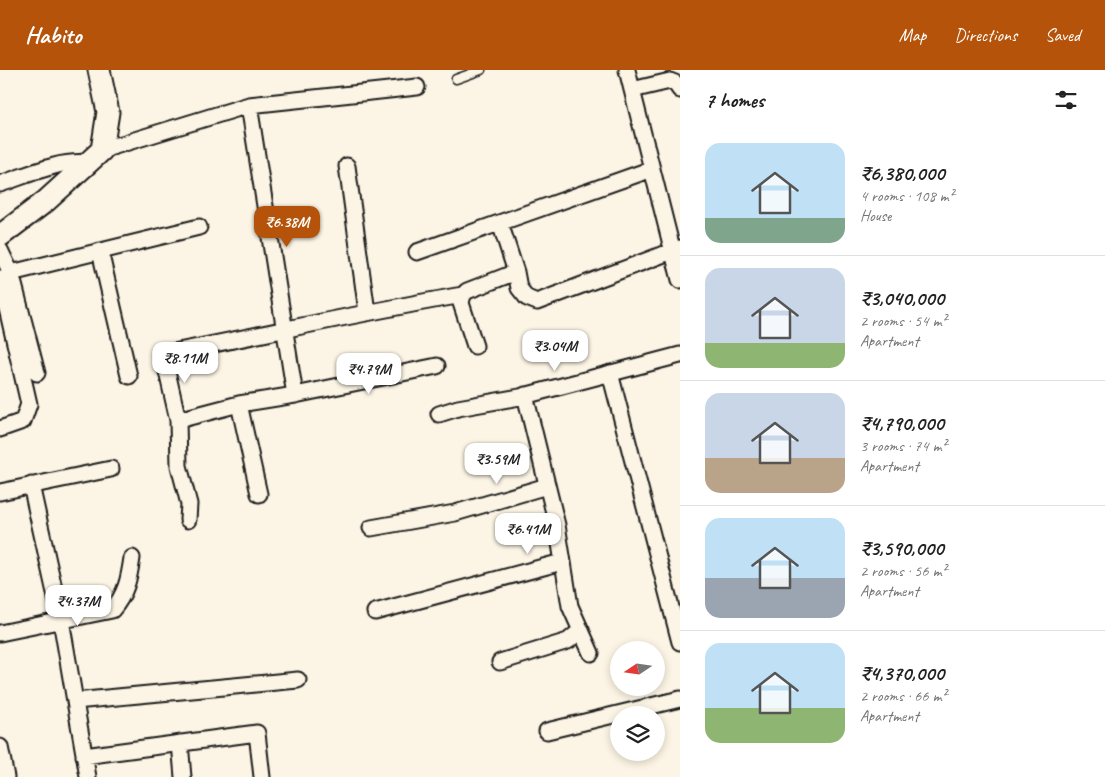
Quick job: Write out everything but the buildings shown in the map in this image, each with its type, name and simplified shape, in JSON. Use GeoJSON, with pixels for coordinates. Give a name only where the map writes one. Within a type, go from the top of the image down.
{"type":"FeatureCollection","features":[{"type":"Feature","properties":{"kind":"main road"},"geometry":{"type":"LineString","coordinates":[[0,236],[46,201],[94,156],[108,112],[99,70]]}},
{"type":"Feature","properties":{"kind":"street"},"geometry":{"type":"LineString","coordinates":[[627,70],[652,169],[676,249],[680,280]]}},
{"type":"Feature","properties":{"kind":"street"},"geometry":{"type":"LineString","coordinates":[[632,90],[670,81],[675,83],[680,90]]}},
{"type":"Feature","properties":{"kind":"street"},"geometry":{"type":"LineString","coordinates":[[0,184],[55,166],[94,156],[249,105],[417,87]]}},
{"type":"Feature","properties":{"kind":"street"},"geometry":{"type":"LineString","coordinates":[[249,105],[295,395]]}},
{"type":"Feature","properties":{"kind":"street"},"geometry":{"type":"LineString","coordinates":[[347,166],[367,312]]}},
{"type":"Feature","properties":{"kind":"street"},"geometry":{"type":"LineString","coordinates":[[417,252],[652,169]]}},
{"type":"Feature","properties":{"kind":"street"},"geometry":{"type":"LineString","coordinates":[[500,223],[516,272],[519,288],[527,298],[537,302],[676,249]]}},
{"type":"Feature","properties":{"kind":"street"},"geometry":{"type":"LineString","coordinates":[[5,275],[199,227]]}},
{"type":"Feature","properties":{"kind":"street"},"geometry":{"type":"LineString","coordinates":[[0,250],[29,404],[23,421],[0,429]]}},
{"type":"Feature","properties":{"kind":"street"},"geometry":{"type":"LineString","coordinates":[[100,251],[129,376]]}},
{"type":"Feature","properties":{"kind":"street"},"geometry":{"type":"LineString","coordinates":[[475,346],[461,303],[463,295],[467,291],[516,272]]}},
{"type":"Feature","properties":{"kind":"street"},"geometry":{"type":"LineString","coordinates":[[5,275],[36,373]]}},
{"type":"Feature","properties":{"kind":"street"},"geometry":{"type":"LineString","coordinates":[[188,520],[189,504],[178,466],[178,420],[163,354],[285,331],[367,312],[463,295]]}},
{"type":"Feature","properties":{"kind":"street"},"geometry":{"type":"LineString","coordinates":[[439,414],[458,408],[525,395],[680,355]]}},
{"type":"Feature","properties":{"kind":"street"},"geometry":{"type":"LineString","coordinates":[[178,420],[239,404],[295,395],[437,366]]}},
{"type":"Feature","properties":{"kind":"street"},"geometry":{"type":"LineString","coordinates":[[610,373],[680,642]]}},
{"type":"Feature","properties":{"kind":"street"},"geometry":{"type":"LineString","coordinates":[[525,395],[557,525],[570,606],[590,654]]}},
{"type":"Feature","properties":{"kind":"street"},"geometry":{"type":"LineString","coordinates":[[239,404],[259,494]]}},
{"type":"Feature","properties":{"kind":"street"},"geometry":{"type":"LineString","coordinates":[[0,492],[31,484],[111,469]]}},
{"type":"Feature","properties":{"kind":"street"},"geometry":{"type":"LineString","coordinates":[[31,484],[61,620],[88,777]]}},
{"type":"Feature","properties":{"kind":"street"},"geometry":{"type":"LineString","coordinates":[[371,528],[455,512],[547,486]]}},
{"type":"Feature","properties":{"kind":"street"},"geometry":{"type":"LineString","coordinates":[[0,633],[112,610],[119,602],[128,585],[132,558]]}},
{"type":"Feature","properties":{"kind":"street"},"geometry":{"type":"LineString","coordinates":[[375,612],[562,562]]}},
{"type":"Feature","properties":{"kind":"street"},"geometry":{"type":"LineString","coordinates":[[500,662],[568,642],[581,630]]}},
{"type":"Feature","properties":{"kind":"street"},"geometry":{"type":"LineString","coordinates":[[75,701],[298,680]]}},
{"type":"Feature","properties":{"kind":"street"},"geometry":{"type":"LineString","coordinates":[[547,731],[680,699]]}},
{"type":"Feature","properties":{"kind":"street"},"geometry":{"type":"LineString","coordinates":[[84,756],[257,733],[262,777]]}},
{"type":"Feature","properties":{"kind":"street"},"geometry":{"type":"LineString","coordinates":[[180,743],[183,777]]}},
{"type":"Feature","properties":{"kind":"street"},"geometry":{"type":"LineString","coordinates":[[0,747],[6,777]]}},
{"type":"Feature","properties":{"kind":"lane"},"geometry":{"type":"LineString","coordinates":[[456,80],[481,70]]}}]}
